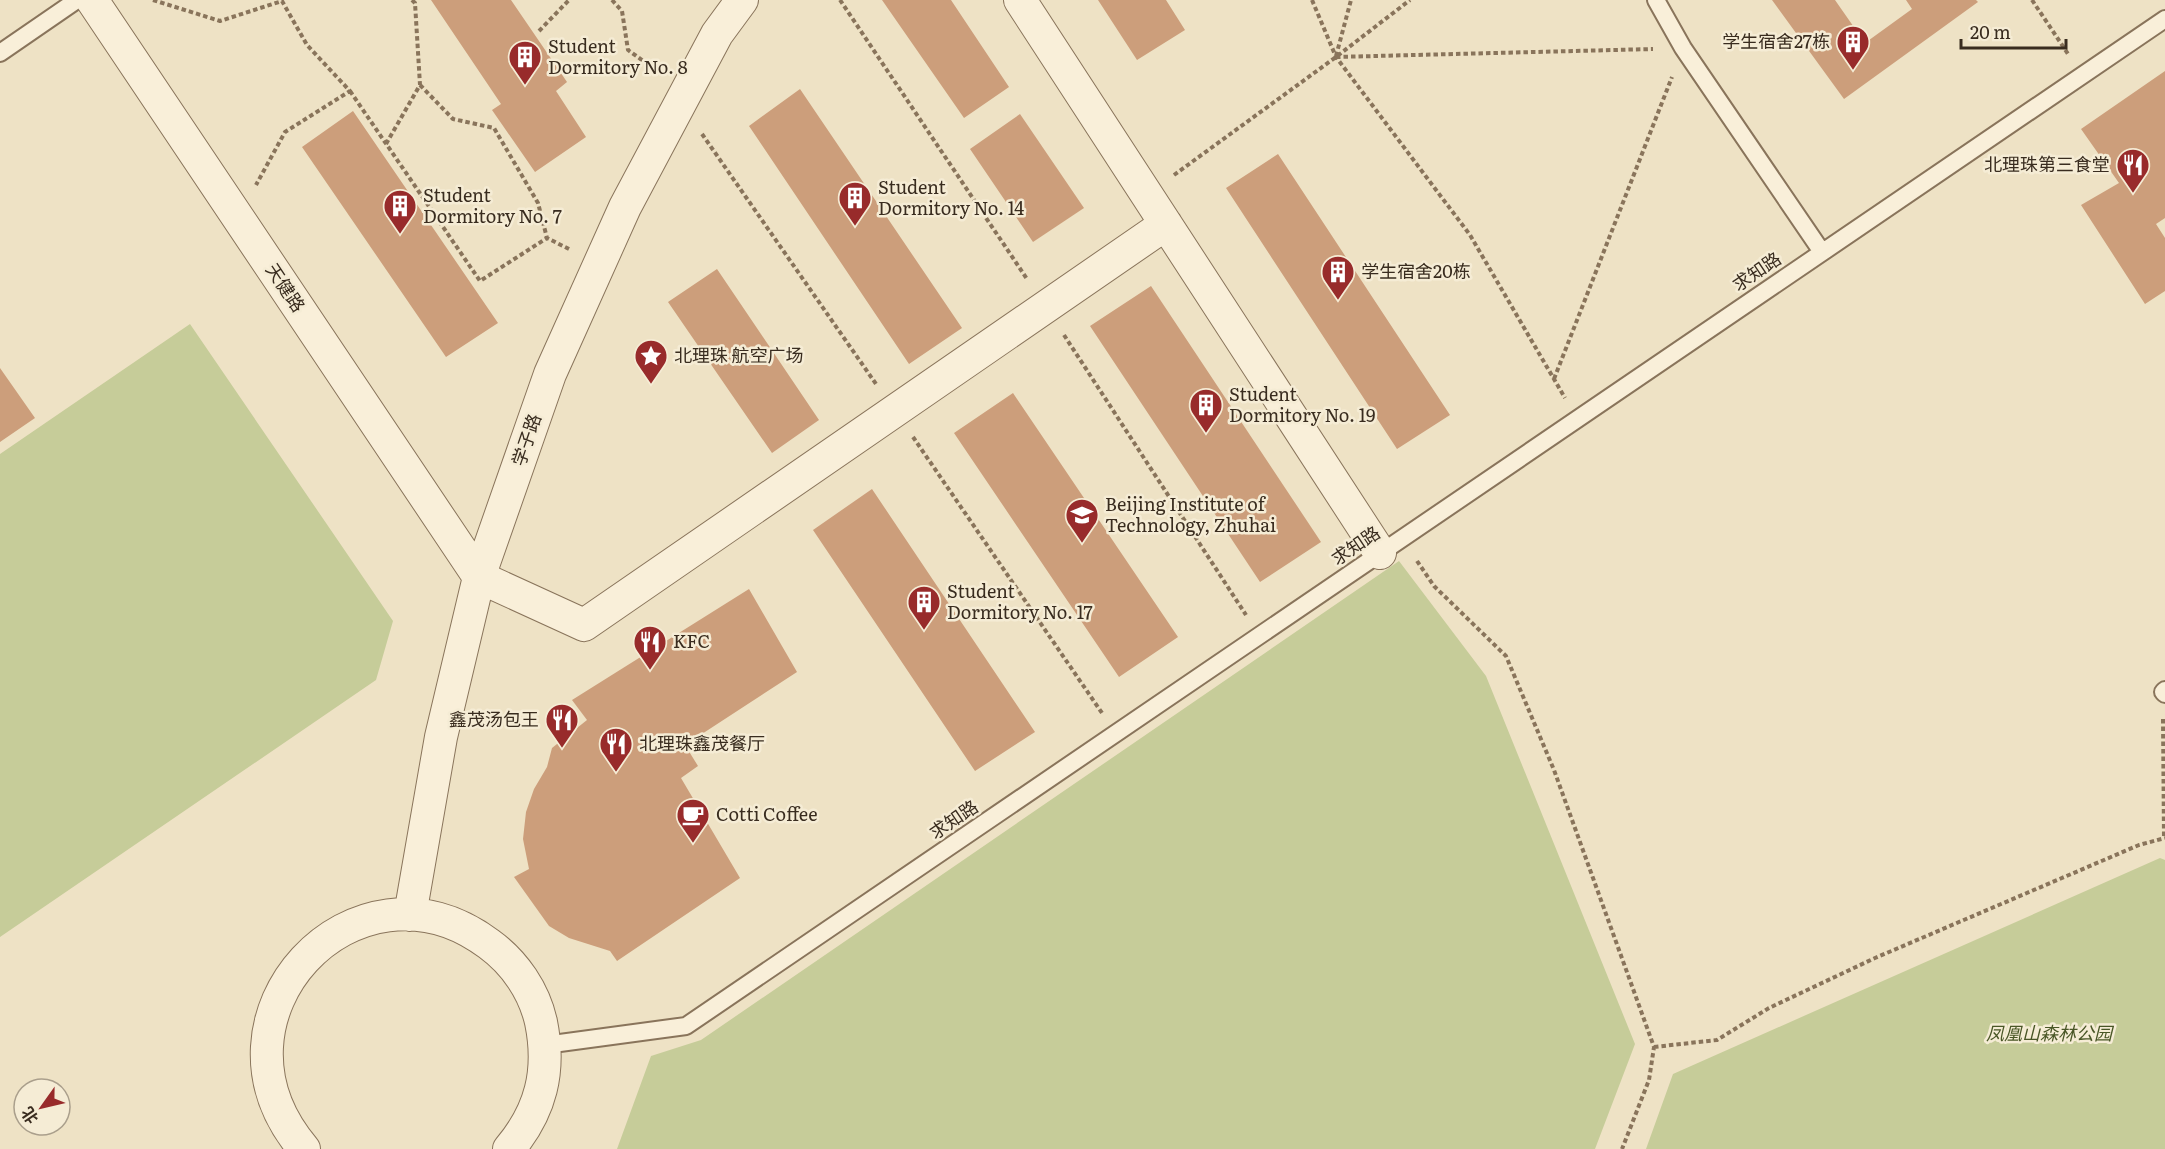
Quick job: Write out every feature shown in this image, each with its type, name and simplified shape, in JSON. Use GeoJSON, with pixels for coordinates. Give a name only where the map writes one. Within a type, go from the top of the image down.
{"type":"FeatureCollection","features":[{"type":"Feature","properties":{"kind":"street","name":"天健路"},"geometry":{"type":"LineString","coordinates":[[92,0],[479,577]]}},
{"type":"Feature","properties":{"kind":"street","name":"学子路"},"geometry":{"type":"LineString","coordinates":[[410,915],[441,737],[479,577],[550,374],[625,207],[717,34],[742,0]]}},
{"type":"Feature","properties":{"kind":"street"},"geometry":{"type":"LineString","coordinates":[[1020,0],[1166,224],[1391,546]]}},
{"type":"Feature","properties":{"kind":"street"},"geometry":{"type":"LineString","coordinates":[[479,577],[584,625],[1166,224]]}},
{"type":"Feature","properties":{"kind":"street"},"geometry":{"type":"LineString","coordinates":[[287,1144],[268,1076],[266,1046],[272,1015],[283,987],[301,962],[324,941],[350,926],[380,917],[410,915],[444,920],[476,934],[502,954],[524,981],[538,1011],[545,1045],[544,1075],[537,1105],[523,1133],[509,1149]]}},
{"type":"Feature","properties":{"kind":"lane"},"geometry":{"type":"LineString","coordinates":[[0,53],[77,0]]}},
{"type":"Feature","properties":{"kind":"lane"},"geometry":{"type":"LineString","coordinates":[[1656,0],[1683,48],[1821,252]]}},
{"type":"Feature","properties":{"kind":"lane","name":"求知路"},"geometry":{"type":"LineString","coordinates":[[545,1045],[686,1026],[2165,19]]}},
{"type":"Feature","properties":{"kind":"path"},"geometry":{"type":"LineString","coordinates":[[153,0],[220,21],[282,0],[307,45],[350,91],[480,281],[547,238]]}},
{"type":"Feature","properties":{"kind":"path"},"geometry":{"type":"LineString","coordinates":[[386,144],[420,85],[415,3],[412,0]]}},
{"type":"Feature","properties":{"kind":"path"},"geometry":{"type":"LineString","coordinates":[[539,31],[569,0]]}},
{"type":"Feature","properties":{"kind":"path"},"geometry":{"type":"LineString","coordinates":[[612,0],[622,12],[628,50],[646,63],[693,80]]}},
{"type":"Feature","properties":{"kind":"path"},"geometry":{"type":"LineString","coordinates":[[840,0],[1046,308],[1259,635]]}},
{"type":"Feature","properties":{"kind":"path"},"geometry":{"type":"LineString","coordinates":[[1312,0],[1336,57],[1470,235],[1576,420]]}},
{"type":"Feature","properties":{"kind":"path"},"geometry":{"type":"LineString","coordinates":[[1336,57],[1351,0]]}},
{"type":"Feature","properties":{"kind":"path"},"geometry":{"type":"LineString","coordinates":[[1147,195],[1410,0]]}},
{"type":"Feature","properties":{"kind":"path"},"geometry":{"type":"LineString","coordinates":[[2032,0],[2082,75]]}},
{"type":"Feature","properties":{"kind":"path"},"geometry":{"type":"LineString","coordinates":[[1336,57],[1683,48],[1554,379]]}},
{"type":"Feature","properties":{"kind":"path"},"geometry":{"type":"LineString","coordinates":[[420,85],[453,119],[494,128],[538,202],[547,238],[599,265]]}},
{"type":"Feature","properties":{"kind":"path"},"geometry":{"type":"LineString","coordinates":[[238,218],[285,132],[350,91]]}},
{"type":"Feature","properties":{"kind":"path"},"geometry":{"type":"LineString","coordinates":[[1391,546],[1506,656],[1554,770],[1654,1047],[1649,1080],[1622,1149]]}},
{"type":"Feature","properties":{"kind":"path"},"geometry":{"type":"LineString","coordinates":[[1654,1047],[1717,1040],[1769,1008],[1875,958],[2139,845],[2164,838],[2164,692]]}},
{"type":"Feature","properties":{"kind":"green space"},"geometry":{"type":"Polygon","coordinates":[[[190,324],[393,621],[376,680],[0,937],[0,454],[190,324]]]}},
{"type":"Feature","properties":{"kind":"green space"},"geometry":{"type":"Polygon","coordinates":[[[1399,561],[1486,676],[1635,1044],[1595,1149],[617,1149],[651,1056],[701,1040],[1399,561]]]}},
{"type":"Feature","properties":{"kind":"green space","name":"凤凰山森林公园"},"geometry":{"type":"Polygon","coordinates":[[[2160,858],[2165,860],[2165,1149],[1646,1149],[1673,1074],[2160,858]]]}},
{"type":"Feature","properties":{"kind":"building","name":"Student Dormitory No. 8"},"geometry":{"type":"Polygon","coordinates":[[[431,0],[511,0],[567,82],[556,91],[586,137],[535,172],[492,110],[501,104],[431,0]]]}},
{"type":"Feature","properties":{"kind":"building"},"geometry":{"type":"Polygon","coordinates":[[[882,0],[951,0],[1009,87],[964,118],[882,0]]]}},
{"type":"Feature","properties":{"kind":"building"},"geometry":{"type":"Polygon","coordinates":[[[1098,0],[1166,0],[1185,30],[1137,60],[1098,0]]]}},
{"type":"Feature","properties":{"kind":"building","name":"学生宿舍27栋"},"geometry":{"type":"Polygon","coordinates":[[[1772,0],[1835,0],[1865,43],[1912,9],[1906,0],[1976,0],[1978,2],[1844,99],[1772,0]]]}},
{"type":"Feature","properties":{"kind":"building","name":"北理珠第三食堂"},"geometry":{"type":"Polygon","coordinates":[[[2165,71],[2165,218],[2156,224],[2165,238],[2165,291],[2145,304],[2081,205],[2119,183],[2081,129],[2165,71]]]}},
{"type":"Feature","properties":{"kind":"building","name":"Student Dormitory No. 14"},"geometry":{"type":"Polygon","coordinates":[[[800,89],[962,328],[909,364],[749,126],[800,89]]]}},
{"type":"Feature","properties":{"kind":"building","name":"Student Dormitory No. 7"},"geometry":{"type":"Polygon","coordinates":[[[353,111],[498,323],[446,357],[302,147],[353,111]]]}},
{"type":"Feature","properties":{"kind":"building"},"geometry":{"type":"Polygon","coordinates":[[[1020,114],[1084,208],[1033,242],[970,149],[1020,114]]]}},
{"type":"Feature","properties":{"kind":"building","name":"学生宿舍20栋"},"geometry":{"type":"Polygon","coordinates":[[[1278,154],[1450,415],[1397,449],[1226,188],[1278,154]]]}},
{"type":"Feature","properties":{"kind":"building"},"geometry":{"type":"Polygon","coordinates":[[[717,269],[819,420],[772,453],[668,302],[717,269]]]}},
{"type":"Feature","properties":{"kind":"building","name":"Student Dormitory No. 19"},"geometry":{"type":"Polygon","coordinates":[[[1151,286],[1321,542],[1260,582],[1090,326],[1151,286]]]}},
{"type":"Feature","properties":{"kind":"building"},"geometry":{"type":"Polygon","coordinates":[[[0,368],[35,418],[0,442],[0,368]]]}},
{"type":"Feature","properties":{"kind":"building"},"geometry":{"type":"Polygon","coordinates":[[[1013,393],[1178,637],[1119,677],[954,433],[1013,393]]]}},
{"type":"Feature","properties":{"kind":"building","name":"Student Dormitory No. 17"},"geometry":{"type":"Polygon","coordinates":[[[872,489],[1035,732],[975,771],[813,530],[872,489]]]}},
{"type":"Feature","properties":{"kind":"building","name":"北理珠鑫茂餐厅"},"geometry":{"type":"Polygon","coordinates":[[[749,589],[797,672],[685,745],[698,766],[681,778],[740,878],[617,961],[610,951],[569,938],[549,926],[514,877],[529,869],[523,839],[526,812],[534,789],[547,767],[552,748],[587,720],[572,700],[749,589]]]}},
{"type":"Feature","properties":{"kind":"place","name":"学生宿舍27栋"},"geometry":{"type":"Point","coordinates":[1853,71]}},
{"type":"Feature","properties":{"kind":"place","name":"Student Dormitory No. 8"},"geometry":{"type":"Point","coordinates":[525,86]}},
{"type":"Feature","properties":{"kind":"place","name":"北理珠第三食堂"},"geometry":{"type":"Point","coordinates":[2133,194]}},
{"type":"Feature","properties":{"kind":"place","name":"Student Dormitory No. 14"},"geometry":{"type":"Point","coordinates":[855,227]}},
{"type":"Feature","properties":{"kind":"place","name":"Student Dormitory No. 7"},"geometry":{"type":"Point","coordinates":[400,235]}},
{"type":"Feature","properties":{"kind":"place","name":"学生宿舍20栋"},"geometry":{"type":"Point","coordinates":[1338,301]}},
{"type":"Feature","properties":{"kind":"place","name":"北理珠 航空广场"},"geometry":{"type":"Point","coordinates":[651,385]}},
{"type":"Feature","properties":{"kind":"place","name":"Student Dormitory No. 19"},"geometry":{"type":"Point","coordinates":[1206,434]}},
{"type":"Feature","properties":{"kind":"place","name":"Beijing Institute of Technology, Zhuhai"},"geometry":{"type":"Point","coordinates":[1082,544]}},
{"type":"Feature","properties":{"kind":"place","name":"Student Dormitory No. 17"},"geometry":{"type":"Point","coordinates":[924,631]}},
{"type":"Feature","properties":{"kind":"place","name":"KFC"},"geometry":{"type":"Point","coordinates":[650,671]}},
{"type":"Feature","properties":{"kind":"place","name":"鑫茂汤包王"},"geometry":{"type":"Point","coordinates":[562,749]}},
{"type":"Feature","properties":{"kind":"place","name":"北理珠鑫茂餐厅"},"geometry":{"type":"Point","coordinates":[616,773]}},
{"type":"Feature","properties":{"kind":"place","name":"Cotti Coffee"},"geometry":{"type":"Point","coordinates":[693,844]}}]}
